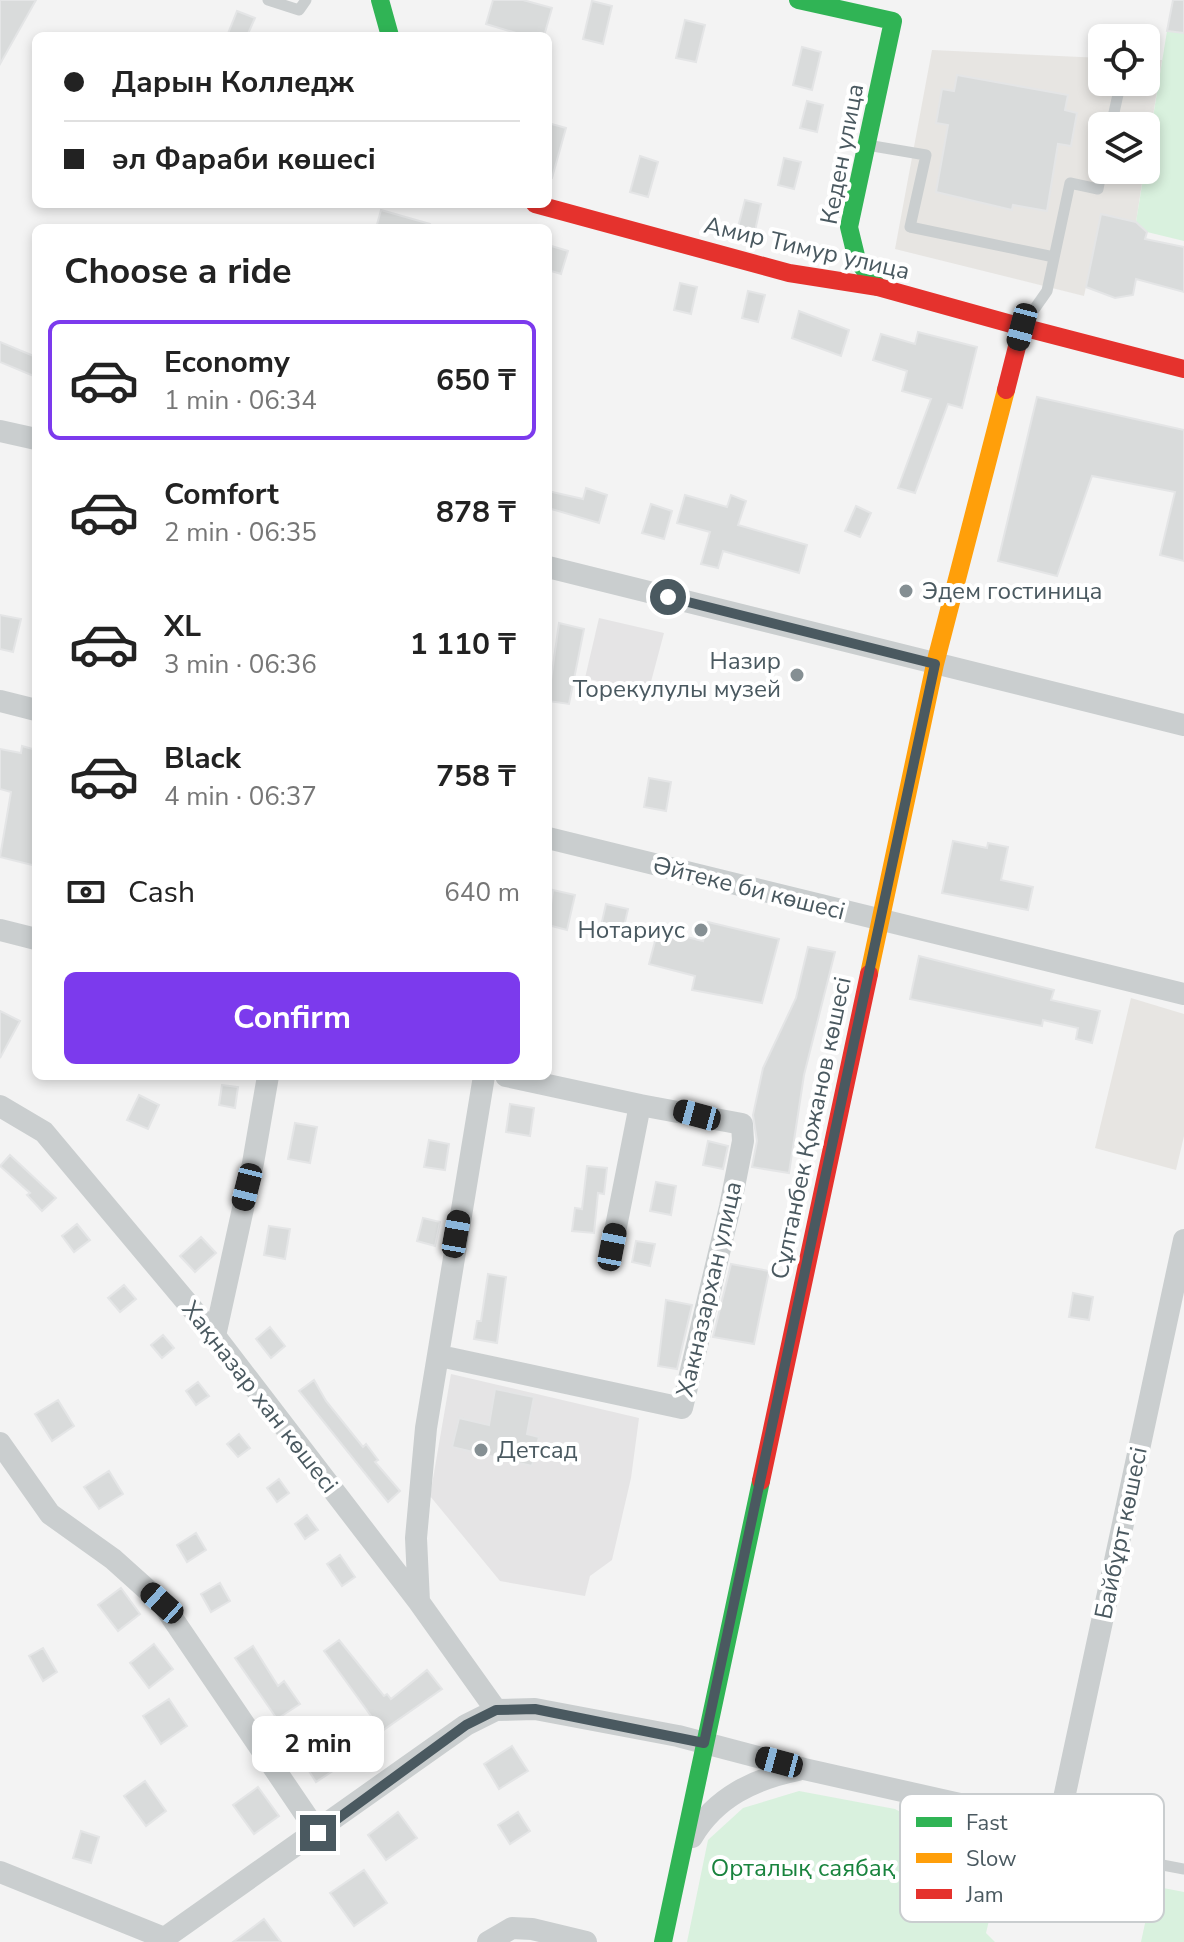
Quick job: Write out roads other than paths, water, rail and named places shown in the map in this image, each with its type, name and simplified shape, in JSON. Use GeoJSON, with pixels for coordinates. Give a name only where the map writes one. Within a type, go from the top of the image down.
{"type":"FeatureCollection","features":[{"type":"Feature","properties":{"kind":"main road"},"geometry":{"type":"LineString","coordinates":[[380,0],[389,32]]}},
{"type":"Feature","properties":{"kind":"main road"},"geometry":{"type":"LineString","coordinates":[[798,0],[895,11]]}},
{"type":"Feature","properties":{"kind":"main road","name":"Кеден улица"},"geometry":{"type":"LineString","coordinates":[[878,287],[862,272],[852,253],[849,227],[895,11]]}},
{"type":"Feature","properties":{"kind":"main road","name":"Амир Тимур улица"},"geometry":{"type":"LineString","coordinates":[[550,208],[789,273],[878,287],[1184,369]]}},
{"type":"Feature","properties":{"kind":"main road","name":"Сұлтанбек Қожанов көшесі"},"geometry":{"type":"LineString","coordinates":[[663,1942],[935,664],[1022,327]]}},
{"type":"Feature","properties":{"kind":"street"},"geometry":{"type":"LineString","coordinates":[[0,431],[32,438]]}},
{"type":"Feature","properties":{"kind":"street"},"geometry":{"type":"LineString","coordinates":[[552,568],[1184,725]]}},
{"type":"Feature","properties":{"kind":"street"},"geometry":{"type":"LineString","coordinates":[[0,701],[32,709]]}},
{"type":"Feature","properties":{"kind":"street","name":"Әйтеке би көшесі"},"geometry":{"type":"LineString","coordinates":[[552,839],[1184,994]]}},
{"type":"Feature","properties":{"kind":"street"},"geometry":{"type":"LineString","coordinates":[[0,930],[32,938]]}},
{"type":"Feature","properties":{"kind":"street"},"geometry":{"type":"LineString","coordinates":[[215,1336],[253,1163],[267,1080]]}},
{"type":"Feature","properties":{"kind":"street"},"geometry":{"type":"LineString","coordinates":[[419,1602],[419,1499],[426,1428],[483,1080]]}},
{"type":"Feature","properties":{"kind":"street","name":"Хакназархан улица"},"geometry":{"type":"LineString","coordinates":[[440,1356],[682,1408],[730,1207],[743,1141],[742,1124],[524,1080]]}},
{"type":"Feature","properties":{"kind":"street"},"geometry":{"type":"LineString","coordinates":[[612,1247],[640,1105]]}},
{"type":"Feature","properties":{"kind":"street","name":"Хақназар хан көшесі"},"geometry":{"type":"LineString","coordinates":[[0,1106],[44,1132],[215,1336],[419,1602],[496,1710]]}},
{"type":"Feature","properties":{"kind":"street","name":"Байбұрт көшесі"},"geometry":{"type":"LineString","coordinates":[[1065,1794],[1184,1240]]}},
{"type":"Feature","properties":{"kind":"street"},"geometry":{"type":"LineString","coordinates":[[0,1443],[50,1514],[113,1559],[162,1603],[318,1833]]}},
{"type":"Feature","properties":{"kind":"street"},"geometry":{"type":"LineString","coordinates":[[0,1872],[162,1940],[318,1833],[466,1725],[496,1710],[535,1709],[704,1743],[915,1794]]}},
{"type":"Feature","properties":{"kind":"street"},"geometry":{"type":"LineString","coordinates":[[679,1859],[699,1825],[727,1797],[748,1784],[804,1769]]}},
{"type":"Feature","properties":{"kind":"street"},"geometry":{"type":"LineString","coordinates":[[488,1942],[512,1928],[532,1929],[586,1942]]}},
{"type":"Feature","properties":{"kind":"lane"},"geometry":{"type":"LineString","coordinates":[[268,0],[299,10],[306,0]]}},
{"type":"Feature","properties":{"kind":"lane"},"geometry":{"type":"LineString","coordinates":[[867,145],[926,155],[910,227],[1054,257]]}},
{"type":"Feature","properties":{"kind":"lane"},"geometry":{"type":"LineString","coordinates":[[1022,327],[1047,291],[1070,183],[1098,189],[1099,184]]}},
{"type":"Feature","properties":{"kind":"lane"},"geometry":{"type":"LineString","coordinates":[[1164,1865],[1184,1869]]}},
{"type":"Feature","properties":{"kind":"place","name":"Эдем гостиница"},"geometry":{"type":"Point","coordinates":[906,591]}},
{"type":"Feature","properties":{"kind":"place","name":"Назир Торекулулы музей"},"geometry":{"type":"Point","coordinates":[797,675]}},
{"type":"Feature","properties":{"kind":"place","name":"Нотариус"},"geometry":{"type":"Point","coordinates":[701,930]}},
{"type":"Feature","properties":{"kind":"place","name":"Детсад"},"geometry":{"type":"Point","coordinates":[481,1450]}},
{"type":"Feature","properties":{"kind":"park label","name":"Орталық саябақ"},"geometry":{"type":"Point","coordinates":[803,1868]}}]}
